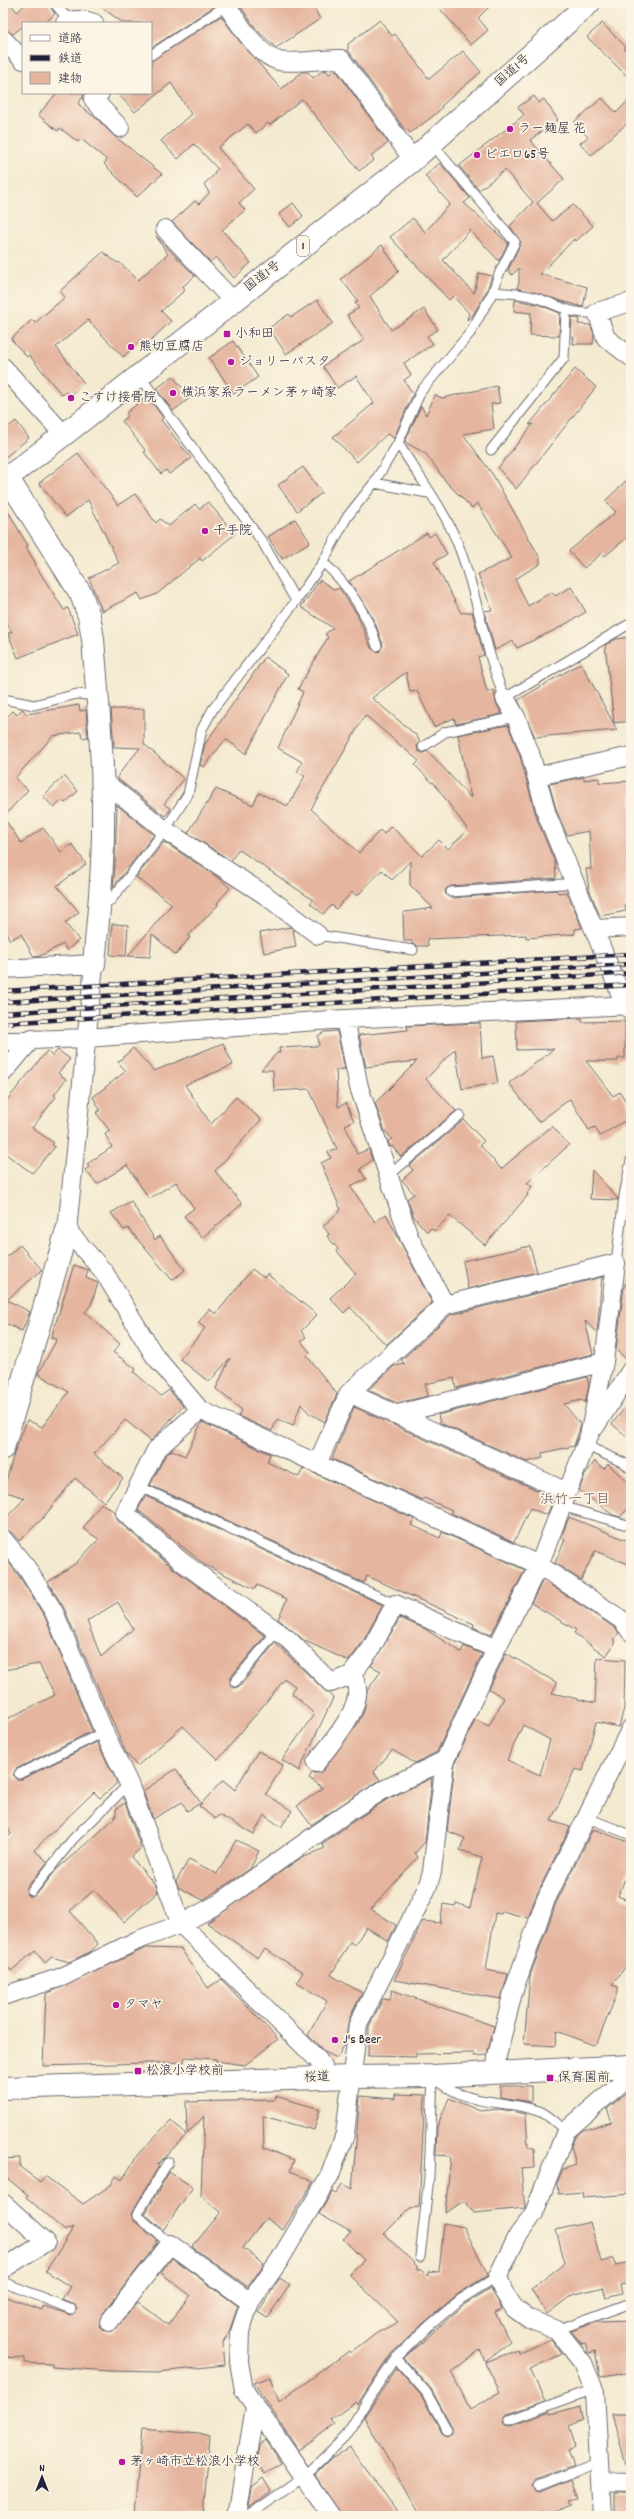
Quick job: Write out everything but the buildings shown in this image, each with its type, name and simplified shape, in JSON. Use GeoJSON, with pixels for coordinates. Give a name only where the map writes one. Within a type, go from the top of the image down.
{"type":"FeatureCollection","features":[{"type":"Feature","properties":{"kind":"main road","name":"国道1号"},"geometry":{"type":"LineString","coordinates":[[5,479],[64,435],[413,160],[589,3]]}},
{"type":"Feature","properties":{"kind":"main road"},"geometry":{"type":"LineString","coordinates":[[5,479],[81,594],[89,616],[93,639],[98,696],[103,831],[100,905],[94,964]]}},
{"type":"Feature","properties":{"kind":"main road"},"geometry":{"type":"LineString","coordinates":[[3,1448],[67,1230]]}},
{"type":"Feature","properties":{"kind":"main road","name":"桜道"},"geometry":{"type":"LineString","coordinates":[[3,2088],[353,2076],[433,2076],[630,2067]]}},
{"type":"Feature","properties":{"kind":"street"},"geometry":{"type":"LineString","coordinates":[[226,4],[246,33],[266,55],[280,62],[341,59],[413,160]]}},
{"type":"Feature","properties":{"kind":"street"},"geometry":{"type":"LineString","coordinates":[[67,22],[87,20],[92,22]]}},
{"type":"Feature","properties":{"kind":"street"},"geometry":{"type":"LineString","coordinates":[[3,39],[22,59]]}},
{"type":"Feature","properties":{"kind":"street"},"geometry":{"type":"LineString","coordinates":[[99,94],[93,99],[120,128]]}},
{"type":"Feature","properties":{"kind":"street"},"geometry":{"type":"LineString","coordinates":[[166,228],[233,301]]}},
{"type":"Feature","properties":{"kind":"street"},"geometry":{"type":"LineString","coordinates":[[631,302],[597,312],[606,338],[631,356]]}},
{"type":"Feature","properties":{"kind":"street"},"geometry":{"type":"LineString","coordinates":[[3,366],[64,435]]}},
{"type":"Feature","properties":{"kind":"street"},"geometry":{"type":"LineString","coordinates":[[3,1041],[86,1038],[345,1019],[629,1007],[546,815],[538,776],[516,717],[505,698]]}},
{"type":"Feature","properties":{"kind":"street"},"geometry":{"type":"LineString","coordinates":[[538,776],[631,756]]}},
{"type":"Feature","properties":{"kind":"street"},"geometry":{"type":"LineString","coordinates":[[102,780],[166,830],[265,895],[318,935]]}},
{"type":"Feature","properties":{"kind":"street"},"geometry":{"type":"LineString","coordinates":[[595,929],[631,927]]}},
{"type":"Feature","properties":{"kind":"street"},"geometry":{"type":"LineString","coordinates":[[3,969],[94,964],[67,1230],[104,1272],[154,1355],[200,1410],[539,1565],[622,1620],[631,1632]]}},
{"type":"Feature","properties":{"kind":"street"},"geometry":{"type":"LineString","coordinates":[[345,1019],[359,1087],[409,1237],[445,1305]]}},
{"type":"Feature","properties":{"kind":"street"},"geometry":{"type":"LineString","coordinates":[[3,1073],[32,1040]]}},
{"type":"Feature","properties":{"kind":"street"},"geometry":{"type":"LineString","coordinates":[[317,1464],[349,1393],[445,1305],[616,1263],[604,1362],[587,1440],[539,1565],[496,1649],[445,1760],[432,1872],[427,1888],[358,2024],[345,2134],[330,2175],[279,2261],[250,2302],[240,2332],[239,2362],[244,2390],[306,2476],[331,2516]]}},
{"type":"Feature","properties":{"kind":"street"},"geometry":{"type":"LineString","coordinates":[[394,1415],[604,1362]]}},
{"type":"Feature","properties":{"kind":"street"},"geometry":{"type":"LineString","coordinates":[[587,1440],[631,1370]]}},
{"type":"Feature","properties":{"kind":"street"},"geometry":{"type":"LineString","coordinates":[[349,1393],[564,1499]]}},
{"type":"Feature","properties":{"kind":"street"},"geometry":{"type":"LineString","coordinates":[[200,1410],[156,1450],[125,1512],[181,1561],[277,1631],[331,1683],[351,1675],[371,1649],[395,1604],[496,1649]]}},
{"type":"Feature","properties":{"kind":"street"},"geometry":{"type":"LineString","coordinates":[[3,1539],[26,1568],[54,1612],[104,1732],[129,1784],[181,1924],[319,2061],[328,2078]]}},
{"type":"Feature","properties":{"kind":"street"},"geometry":{"type":"LineString","coordinates":[[316,1763],[355,1708],[358,1689],[357,1682],[351,1675]]}},
{"type":"Feature","properties":{"kind":"street"},"geometry":{"type":"LineString","coordinates":[[496,2072],[497,2056],[513,1992],[546,1899],[585,1817],[631,1728]]}},
{"type":"Feature","properties":{"kind":"street"},"geometry":{"type":"LineString","coordinates":[[3,1996],[62,1977],[138,1940],[181,1924],[218,1904],[348,1812],[383,1790],[445,1760]]}},
{"type":"Feature","properties":{"kind":"street"},"geometry":{"type":"LineString","coordinates":[[602,2516],[594,2389],[583,2363],[557,2330],[529,2319],[516,2309],[503,2291],[498,2276],[517,2237],[534,2213],[566,2131],[621,2083],[630,2067]]}},
{"type":"Feature","properties":{"kind":"street"},"geometry":{"type":"LineString","coordinates":[[3,2203],[46,2242],[3,2269]]}},
{"type":"Feature","properties":{"kind":"street"},"geometry":{"type":"LineString","coordinates":[[109,2322],[170,2244],[250,2302]]}},
{"type":"Feature","properties":{"kind":"street"},"geometry":{"type":"LineString","coordinates":[[237,2516],[255,2407]]}},
{"type":"Feature","properties":{"kind":"street"},"geometry":{"type":"LineString","coordinates":[[600,2482],[631,2483]]}},
{"type":"Feature","properties":{"kind":"lane"},"geometry":{"type":"LineString","coordinates":[[54,3],[67,22]]}},
{"type":"Feature","properties":{"kind":"lane"},"geometry":{"type":"LineString","coordinates":[[152,54],[226,4]]}},
{"type":"Feature","properties":{"kind":"lane"},"geometry":{"type":"LineString","coordinates":[[100,905],[111,900],[166,830],[188,794],[202,729],[213,709],[296,601],[323,562],[346,517],[374,483],[398,443],[421,391],[470,333],[493,292],[499,274],[515,242],[432,144]]}},
{"type":"Feature","properties":{"kind":"lane"},"geometry":{"type":"LineString","coordinates":[[493,292],[530,296],[566,311],[585,315],[597,312]]}},
{"type":"Feature","properties":{"kind":"lane"},"geometry":{"type":"LineString","coordinates":[[491,450],[564,358],[566,311]]}},
{"type":"Feature","properties":{"kind":"lane"},"geometry":{"type":"LineString","coordinates":[[139,375],[263,543],[296,601]]}},
{"type":"Feature","properties":{"kind":"lane"},"geometry":{"type":"LineString","coordinates":[[398,443],[428,493],[449,522],[460,549],[493,670],[505,698],[631,623]]}},
{"type":"Feature","properties":{"kind":"lane"},"geometry":{"type":"LineString","coordinates":[[374,483],[428,493]]}},
{"type":"Feature","properties":{"kind":"lane"},"geometry":{"type":"LineString","coordinates":[[323,562],[340,578],[372,628],[377,646]]}},
{"type":"Feature","properties":{"kind":"lane"},"geometry":{"type":"LineString","coordinates":[[3,699],[34,706],[77,694],[98,696]]}},
{"type":"Feature","properties":{"kind":"lane"},"geometry":{"type":"LineString","coordinates":[[423,747],[445,732],[516,717]]}},
{"type":"Feature","properties":{"kind":"lane"},"geometry":{"type":"LineString","coordinates":[[451,892],[576,883]]}},
{"type":"Feature","properties":{"kind":"lane"},"geometry":{"type":"LineString","coordinates":[[318,935],[413,950]]}},
{"type":"Feature","properties":{"kind":"lane"},"geometry":{"type":"LineString","coordinates":[[388,1176],[460,1115]]}},
{"type":"Feature","properties":{"kind":"lane"},"geometry":{"type":"LineString","coordinates":[[616,1263],[624,1196],[631,1160]]}},
{"type":"Feature","properties":{"kind":"lane"},"geometry":{"type":"LineString","coordinates":[[587,1440],[631,1469]]}},
{"type":"Feature","properties":{"kind":"lane"},"geometry":{"type":"LineString","coordinates":[[138,1486],[395,1604]]}},
{"type":"Feature","properties":{"kind":"lane"},"geometry":{"type":"LineString","coordinates":[[564,1499],[631,1526]]}},
{"type":"Feature","properties":{"kind":"lane"},"geometry":{"type":"LineString","coordinates":[[235,1682],[277,1631]]}},
{"type":"Feature","properties":{"kind":"lane"},"geometry":{"type":"LineString","coordinates":[[19,1774],[104,1732]]}},
{"type":"Feature","properties":{"kind":"lane"},"geometry":{"type":"LineString","coordinates":[[32,1891],[73,1839],[129,1784]]}},
{"type":"Feature","properties":{"kind":"lane"},"geometry":{"type":"LineString","coordinates":[[585,1817],[631,1835]]}},
{"type":"Feature","properties":{"kind":"lane"},"geometry":{"type":"LineString","coordinates":[[433,2076],[452,2092],[474,2100],[540,2111],[566,2131]]}},
{"type":"Feature","properties":{"kind":"lane"},"geometry":{"type":"LineString","coordinates":[[420,2257],[429,2177],[433,2076]]}},
{"type":"Feature","properties":{"kind":"lane"},"geometry":{"type":"LineString","coordinates":[[168,2162],[136,2215],[170,2244]]}},
{"type":"Feature","properties":{"kind":"lane"},"geometry":{"type":"LineString","coordinates":[[248,2516],[306,2476],[346,2437],[370,2396],[396,2358],[461,2299],[498,2276]]}},
{"type":"Feature","properties":{"kind":"lane"},"geometry":{"type":"LineString","coordinates":[[3,2282],[71,2309]]}},
{"type":"Feature","properties":{"kind":"lane"},"geometry":{"type":"LineString","coordinates":[[557,2330],[631,2303]]}},
{"type":"Feature","properties":{"kind":"lane"},"geometry":{"type":"LineString","coordinates":[[396,2358],[426,2392],[447,2430]]}},
{"type":"Feature","properties":{"kind":"lane"},"geometry":{"type":"LineString","coordinates":[[509,2420],[594,2389]]}},
{"type":"Feature","properties":{"kind":"lane"},"geometry":{"type":"LineString","coordinates":[[538,2486],[599,2462]]}},
{"type":"Feature","properties":{"kind":"railway"},"geometry":{"type":"LineString","coordinates":[[3,991],[631,954]]}},
{"type":"Feature","properties":{"kind":"railway"},"geometry":{"type":"LineString","coordinates":[[3,1002],[631,964]]}},
{"type":"Feature","properties":{"kind":"railway"},"geometry":{"type":"LineString","coordinates":[[3,1013],[631,973]]}},
{"type":"Feature","properties":{"kind":"railway"},"geometry":{"type":"LineString","coordinates":[[3,1023],[631,985]]}},
{"type":"Feature","properties":{"kind":"place","name":"ラー麺屋 花"},"geometry":{"type":"Point","coordinates":[510,129]}},
{"type":"Feature","properties":{"kind":"place","name":"ピエロ65号"},"geometry":{"type":"Point","coordinates":[477,155]}},
{"type":"Feature","properties":{"kind":"place","name":"小和田"},"geometry":{"type":"Point","coordinates":[227,334]}},
{"type":"Feature","properties":{"kind":"place","name":"熊切豆腐店"},"geometry":{"type":"Point","coordinates":[131,347]}},
{"type":"Feature","properties":{"kind":"place","name":"ジョリーパスタ"},"geometry":{"type":"Point","coordinates":[231,362]}},
{"type":"Feature","properties":{"kind":"place","name":"横浜家系ラーメン茅ヶ崎家"},"geometry":{"type":"Point","coordinates":[173,393]}},
{"type":"Feature","properties":{"kind":"place","name":"こすけ接骨院"},"geometry":{"type":"Point","coordinates":[71,398]}},
{"type":"Feature","properties":{"kind":"place","name":"千手院"},"geometry":{"type":"Point","coordinates":[205,531]}},
{"type":"Feature","properties":{"kind":"place","name":"タマヤ"},"geometry":{"type":"Point","coordinates":[116,2005]}},
{"type":"Feature","properties":{"kind":"place","name":"J's Beer"},"geometry":{"type":"Point","coordinates":[335,2040]}},
{"type":"Feature","properties":{"kind":"place","name":"松浪小学校前"},"geometry":{"type":"Point","coordinates":[138,2071]}},
{"type":"Feature","properties":{"kind":"place","name":"保育園前"},"geometry":{"type":"Point","coordinates":[550,2078]}},
{"type":"Feature","properties":{"kind":"place","name":"茅ヶ崎市立松浪小学校"},"geometry":{"type":"Point","coordinates":[122,2462]}},
{"type":"Feature","properties":{"kind":"district","name":"浜竹一丁目"},"geometry":{"type":"Point","coordinates":[575,1500]}}]}
